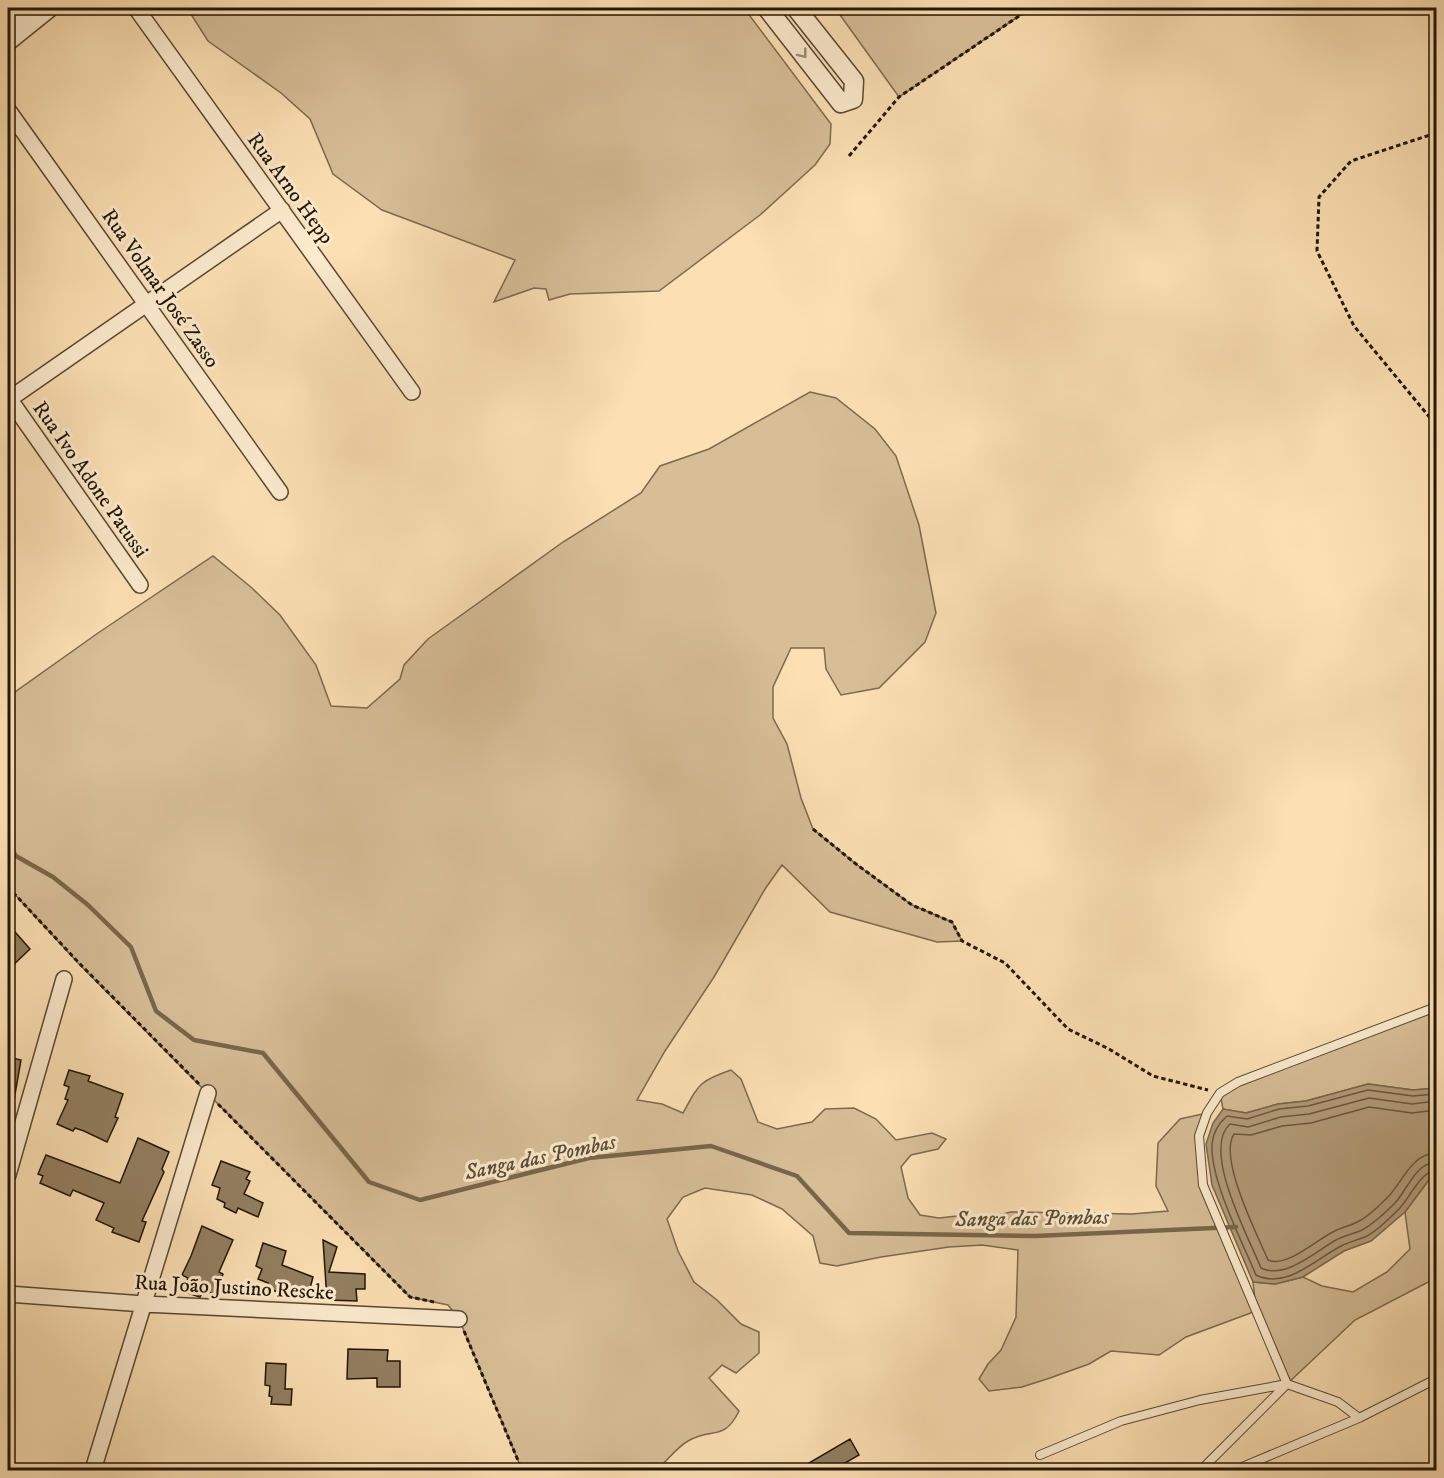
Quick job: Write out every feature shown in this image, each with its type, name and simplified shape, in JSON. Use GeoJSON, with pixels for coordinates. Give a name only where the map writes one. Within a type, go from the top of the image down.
{"type":"FeatureCollection","features":[{"type":"Feature","properties":{"kind":"street"},"geometry":{"type":"LineString","coordinates":[[8,18],[21,8]]}},
{"type":"Feature","properties":{"kind":"street"},"geometry":{"type":"LineString","coordinates":[[8,41],[49,8]]}},
{"type":"Feature","properties":{"kind":"street","name":"Rua Arno Hepp"},"geometry":{"type":"LineString","coordinates":[[136,8],[412,392]]}},
{"type":"Feature","properties":{"kind":"street"},"geometry":{"type":"LineString","coordinates":[[767,8],[841,103],[853,99],[854,81],[796,8]]}},
{"type":"Feature","properties":{"kind":"street","name":"Rua Volmar José Zasso"},"geometry":{"type":"LineString","coordinates":[[8,110],[280,492]]}},
{"type":"Feature","properties":{"kind":"street"},"geometry":{"type":"LineString","coordinates":[[8,399],[282,210]]}},
{"type":"Feature","properties":{"kind":"street","name":"Rua Ivo Adone Patussi"},"geometry":{"type":"LineString","coordinates":[[8,399],[140,585]]}},
{"type":"Feature","properties":{"kind":"street"},"geometry":{"type":"LineString","coordinates":[[8,1175],[64,980]]}},
{"type":"Feature","properties":{"kind":"street"},"geometry":{"type":"LineString","coordinates":[[93,1470],[207,1093]]}},
{"type":"Feature","properties":{"kind":"street","name":"Rua João Justino Rescke"},"geometry":{"type":"LineString","coordinates":[[8,1294],[144,1305],[459,1319]]}},
{"type":"Feature","properties":{"kind":"lane"},"geometry":{"type":"LineString","coordinates":[[1287,1384],[1203,1185],[1199,1136],[1208,1113],[1220,1093],[1238,1082],[1437,1007]]}},
{"type":"Feature","properties":{"kind":"lane"},"geometry":{"type":"LineString","coordinates":[[1235,1470],[1359,1418],[1437,1379]]}},
{"type":"Feature","properties":{"kind":"lane"},"geometry":{"type":"LineString","coordinates":[[1202,1470],[1287,1384]]}},
{"type":"Feature","properties":{"kind":"lane"},"geometry":{"type":"LineString","coordinates":[[1040,1455],[1121,1421],[1200,1400],[1287,1384],[1338,1402],[1359,1418]]}},
{"type":"Feature","properties":{"kind":"path"},"geometry":{"type":"LineString","coordinates":[[849,156],[899,97],[1031,8]]}},
{"type":"Feature","properties":{"kind":"path"},"geometry":{"type":"LineString","coordinates":[[1437,133],[1351,161],[1319,197],[1317,250],[1354,326],[1437,425]]}},
{"type":"Feature","properties":{"kind":"path"},"geometry":{"type":"LineString","coordinates":[[813,829],[912,905],[952,922],[962,941],[1005,963],[1068,1029],[1109,1049],[1153,1076],[1220,1093]]}},
{"type":"Feature","properties":{"kind":"path"},"geometry":{"type":"LineString","coordinates":[[8,886],[79,963],[410,1297],[439,1303]]}},
{"type":"Feature","properties":{"kind":"path"},"geometry":{"type":"LineString","coordinates":[[459,1319],[522,1470]]}},
{"type":"Feature","properties":{"kind":"shaded area"},"geometry":{"type":"Polygon","coordinates":[[[187,8],[744,8],[831,124],[830,144],[815,165],[760,215],[659,291],[570,294],[549,300],[546,289],[534,288],[494,302],[515,260],[382,210],[333,174],[310,119],[281,93],[208,41],[187,8]]]}},
{"type":"Feature","properties":{"kind":"shaded area"},"geometry":{"type":"Polygon","coordinates":[[[835,8],[1031,8],[899,97],[835,8]]]}},
{"type":"Feature","properties":{"kind":"shaded area"},"geometry":{"type":"Polygon","coordinates":[[[810,392],[836,398],[875,429],[896,456],[919,525],[936,613],[925,642],[879,688],[841,695],[826,669],[824,648],[791,648],[773,687],[773,718],[787,744],[801,798],[813,829],[912,905],[952,922],[962,941],[937,942],[830,912],[782,865],[765,889],[714,977],[665,1051],[637,1100],[662,1104],[683,1113],[701,1085],[712,1077],[731,1070],[741,1079],[758,1122],[777,1129],[812,1122],[825,1109],[854,1108],[876,1119],[896,1140],[932,1133],[946,1139],[938,1149],[911,1155],[901,1167],[908,1198],[920,1215],[939,1218],[966,1215],[989,1223],[994,1216],[1011,1212],[1132,1214],[1168,1211],[1156,1186],[1158,1143],[1180,1119],[1207,1113],[1199,1136],[1203,1185],[1256,1308],[1253,1282],[1275,1284],[1303,1277],[1322,1286],[1353,1292],[1387,1272],[1410,1249],[1405,1212],[1436,1174],[1436,1278],[1355,1320],[1287,1384],[1256,1311],[1186,1337],[1159,1355],[1111,1351],[1089,1364],[1050,1378],[1022,1387],[989,1391],[979,1379],[988,1364],[1001,1350],[1016,1317],[1018,1250],[982,1245],[949,1247],[837,1266],[820,1263],[813,1236],[782,1209],[752,1195],[705,1188],[683,1197],[667,1219],[678,1251],[694,1282],[717,1300],[741,1324],[759,1332],[759,1353],[736,1373],[722,1365],[709,1378],[739,1411],[733,1421],[723,1430],[696,1437],[684,1444],[657,1470],[522,1470],[459,1319],[448,1305],[410,1297],[79,964],[8,887],[8,697],[213,556],[280,615],[316,665],[331,706],[367,708],[400,679],[404,665],[428,639],[563,542],[641,493],[660,466],[709,449],[810,392]]]}},
{"type":"Feature","properties":{"kind":"shaded area"},"geometry":{"type":"Polygon","coordinates":[[[1436,1007],[1436,1088],[1413,1090],[1368,1084],[1306,1101],[1278,1104],[1246,1113],[1223,1109],[1220,1093],[1238,1082],[1436,1007]]]}},
{"type":"Feature","properties":{"kind":"water"},"geometry":{"type":"Polygon","coordinates":[[[1368,1084],[1413,1090],[1436,1088],[1436,1174],[1405,1212],[1371,1241],[1344,1251],[1303,1277],[1275,1284],[1253,1282],[1212,1185],[1206,1144],[1213,1123],[1223,1109],[1246,1113],[1278,1104],[1306,1101],[1368,1084]]]}},
{"type":"Feature","properties":{"kind":"building"},"geometry":{"type":"Polygon","coordinates":[[[8,924],[30,949],[8,970],[8,924]]]}},
{"type":"Feature","properties":{"kind":"building"},"geometry":{"type":"Polygon","coordinates":[[[8,1057],[21,1060],[14,1100],[8,1100],[8,1057]]]}},
{"type":"Feature","properties":{"kind":"building"},"geometry":{"type":"Polygon","coordinates":[[[69,1070],[90,1076],[88,1081],[123,1094],[115,1117],[118,1118],[107,1142],[84,1131],[75,1128],[73,1131],[57,1124],[68,1100],[65,1099],[69,1087],[64,1085],[69,1070]]]}},
{"type":"Feature","properties":{"kind":"building"},"geometry":{"type":"Polygon","coordinates":[[[138,1138],[169,1152],[162,1169],[164,1172],[142,1221],[146,1222],[139,1242],[112,1232],[114,1228],[96,1220],[104,1203],[73,1190],[70,1196],[40,1183],[43,1176],[38,1174],[46,1155],[120,1183],[138,1138]]]}},
{"type":"Feature","properties":{"kind":"building"},"geometry":{"type":"Polygon","coordinates":[[[221,1161],[250,1172],[246,1179],[250,1181],[244,1194],[263,1203],[258,1217],[238,1208],[236,1213],[224,1207],[225,1203],[217,1199],[220,1188],[212,1185],[221,1161]]]}},
{"type":"Feature","properties":{"kind":"building"},"geometry":{"type":"Polygon","coordinates":[[[202,1226],[233,1240],[219,1272],[223,1274],[215,1295],[204,1290],[200,1297],[182,1291],[188,1278],[182,1275],[202,1226]]]}},
{"type":"Feature","properties":{"kind":"building"},"geometry":{"type":"Polygon","coordinates":[[[323,1240],[337,1247],[329,1272],[365,1274],[365,1289],[356,1289],[357,1301],[327,1300],[323,1240]]]}},
{"type":"Feature","properties":{"kind":"building"},"geometry":{"type":"Polygon","coordinates":[[[263,1243],[286,1251],[282,1265],[313,1277],[308,1296],[292,1291],[290,1296],[266,1288],[268,1283],[258,1279],[262,1269],[256,1266],[263,1243]]]}},
{"type":"Feature","properties":{"kind":"building"},"geometry":{"type":"Polygon","coordinates":[[[348,1349],[388,1350],[387,1361],[400,1361],[400,1387],[377,1387],[377,1378],[347,1379],[348,1349]]]}},
{"type":"Feature","properties":{"kind":"building"},"geometry":{"type":"Polygon","coordinates":[[[266,1363],[286,1364],[285,1389],[292,1389],[291,1405],[271,1404],[270,1386],[265,1385],[266,1363]]]}},
{"type":"Feature","properties":{"kind":"building"},"geometry":{"type":"Polygon","coordinates":[[[850,1439],[859,1455],[833,1470],[797,1470],[850,1439]]]}},
{"type":"Feature","properties":{"kind":"waterway","name":"Sanga das Pombas"},"geometry":{"type":"LineString","coordinates":[[8,844],[16,856],[53,877],[88,905],[131,947],[156,1011],[194,1040],[263,1053],[369,1182],[420,1200],[589,1158],[711,1146],[797,1176],[849,1233],[1035,1236],[1236,1227]]}}]}
